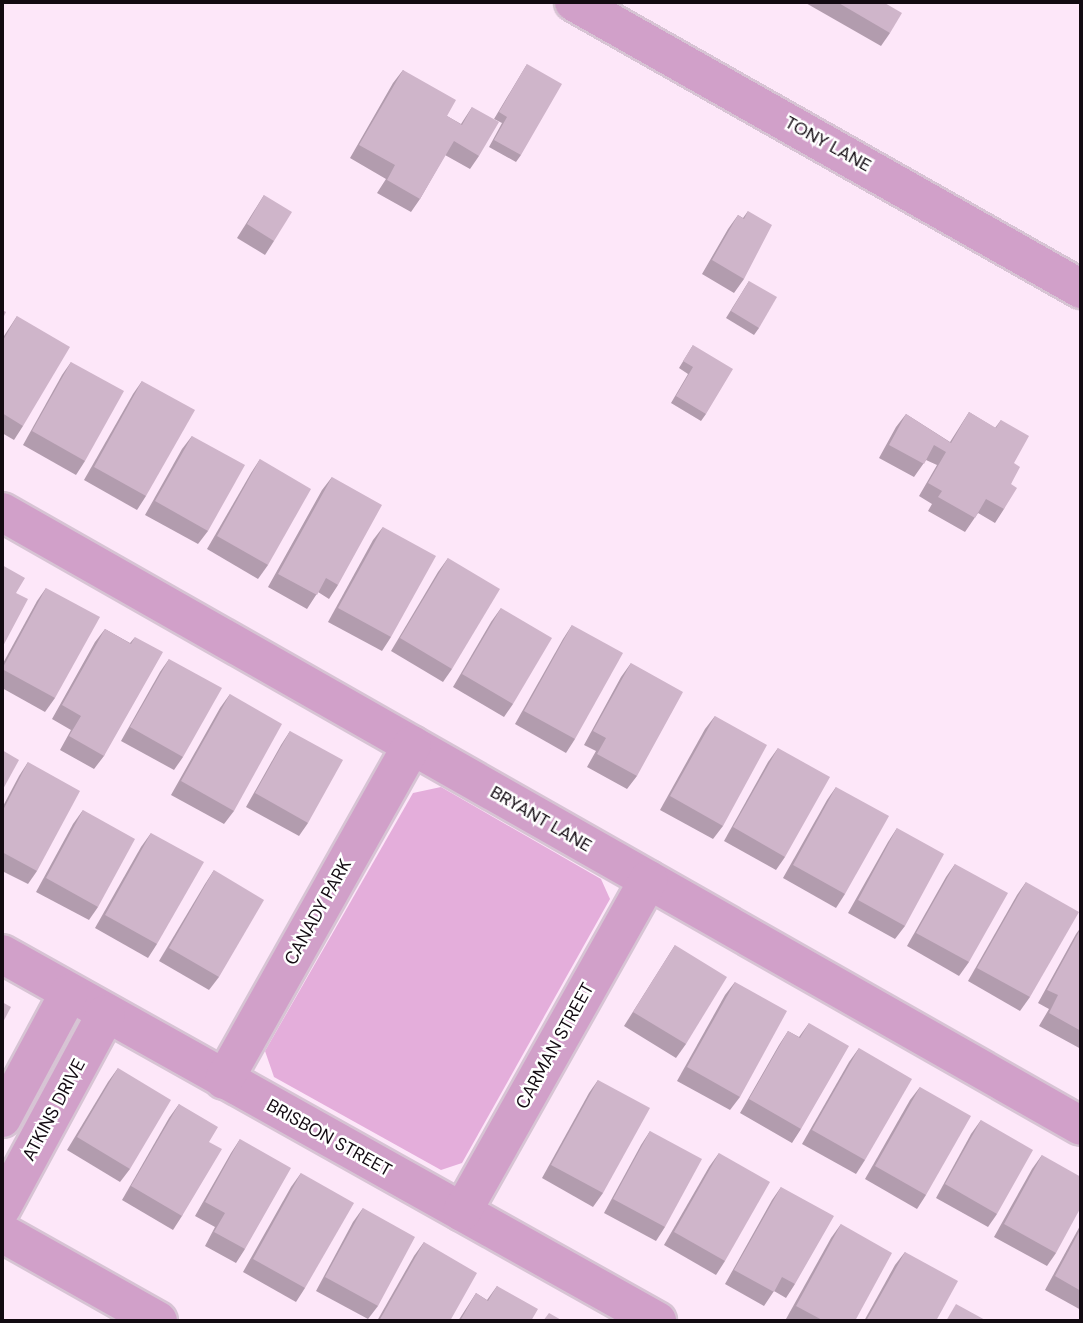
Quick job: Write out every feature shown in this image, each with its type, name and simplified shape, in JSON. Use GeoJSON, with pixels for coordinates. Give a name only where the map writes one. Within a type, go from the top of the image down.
{"type":"FeatureCollection","features":[{"type":"Feature","properties":{"kind":"street","name":"TONY LANE"},"geometry":{"type":"LineString","coordinates":[[574,2],[1081,289]]}},
{"type":"Feature","properties":{"kind":"street","name":"BRYANT LANE"},"geometry":{"type":"LineString","coordinates":[[2,512],[1081,1126]]}},
{"type":"Feature","properties":{"kind":"street","name":"CANADY PARK"},"geometry":{"type":"LineString","coordinates":[[224,1080],[412,745]]}},
{"type":"Feature","properties":{"kind":"street","name":"CARMAN STREET"},"geometry":{"type":"LineString","coordinates":[[462,1212],[648,880]]}},
{"type":"Feature","properties":{"kind":"street","name":"BRISBON STREET"},"geometry":{"type":"LineString","coordinates":[[2,954],[657,1321]]}},
{"type":"Feature","properties":{"kind":"street"},"geometry":{"type":"LineString","coordinates":[[2,1118],[69,993]]}},
{"type":"Feature","properties":{"kind":"street","name":"ATKINS DRIVE"},"geometry":{"type":"LineString","coordinates":[[2,1206],[106,1014]]}},
{"type":"Feature","properties":{"kind":"street"},"geometry":{"type":"LineString","coordinates":[[2,1233],[158,1321]]}},
{"type":"Feature","properties":{"kind":"shaded area"},"geometry":{"type":"Polygon","coordinates":[[[441,787],[601,879],[610,899],[462,1163],[441,1170],[274,1077],[265,1051],[413,793],[441,787]]]}},
{"type":"Feature","properties":{"kind":"building"},"geometry":{"type":"Polygon","coordinates":[[[837,2],[883,2],[902,13],[890,33],[837,2]]]}},
{"type":"Feature","properties":{"kind":"building"},"geometry":{"type":"Polygon","coordinates":[[[527,64],[562,84],[521,155],[494,140],[507,117],[499,112],[527,64]]]}},
{"type":"Feature","properties":{"kind":"building"},"geometry":{"type":"Polygon","coordinates":[[[403,70],[456,100],[447,116],[462,125],[472,107],[499,122],[479,156],[454,141],[420,199],[387,180],[395,165],[359,145],[403,70]]]}},
{"type":"Feature","properties":{"kind":"building"},"geometry":{"type":"Polygon","coordinates":[[[264,195],[292,212],[274,241],[247,224],[264,195]]]}},
{"type":"Feature","properties":{"kind":"building"},"geometry":{"type":"Polygon","coordinates":[[[748,211],[772,225],[744,279],[712,260],[738,215],[744,219],[748,211]]]}},
{"type":"Feature","properties":{"kind":"building"},"geometry":{"type":"Polygon","coordinates":[[[749,281],[777,297],[759,328],[731,311],[749,281]]]}},
{"type":"Feature","properties":{"kind":"building"},"geometry":{"type":"Polygon","coordinates":[[[17,316],[70,347],[23,426],[2,413],[2,342],[17,316]]]}},
{"type":"Feature","properties":{"kind":"building"},"geometry":{"type":"Polygon","coordinates":[[[693,345],[733,369],[706,414],[676,396],[693,367],[683,361],[693,345]]]}},
{"type":"Feature","properties":{"kind":"building"},"geometry":{"type":"Polygon","coordinates":[[[71,362],[124,391],[85,461],[32,431],[71,362]]]}},
{"type":"Feature","properties":{"kind":"building"},"geometry":{"type":"Polygon","coordinates":[[[142,381],[195,410],[146,496],[94,467],[142,381]]]}},
{"type":"Feature","properties":{"kind":"building"},"geometry":{"type":"Polygon","coordinates":[[[969,412],[996,428],[1001,420],[1029,436],[1014,463],[1020,467],[1011,484],[1017,488],[1004,509],[986,499],[975,518],[938,497],[942,491],[928,483],[946,452],[934,445],[924,464],[889,445],[906,414],[951,443],[969,412]]]}},
{"type":"Feature","properties":{"kind":"building"},"geometry":{"type":"Polygon","coordinates":[[[192,436],[245,465],[208,531],[155,501],[192,436]]]}},
{"type":"Feature","properties":{"kind":"building"},"geometry":{"type":"Polygon","coordinates":[[[260,459],[311,489],[268,565],[217,536],[260,459]]]}},
{"type":"Feature","properties":{"kind":"building"},"geometry":{"type":"Polygon","coordinates":[[[332,477],[382,505],[338,585],[326,578],[317,595],[278,574],[332,477]]]}},
{"type":"Feature","properties":{"kind":"building"},"geometry":{"type":"Polygon","coordinates":[[[383,527],[436,556],[391,637],[338,608],[383,527]]]}},
{"type":"Feature","properties":{"kind":"building"},"geometry":{"type":"Polygon","coordinates":[[[448,558],[500,589],[452,669],[400,638],[448,558]]]}},
{"type":"Feature","properties":{"kind":"building"},"geometry":{"type":"Polygon","coordinates":[[[2,565],[25,578],[16,593],[28,599],[2,648],[2,565]]]}},
{"type":"Feature","properties":{"kind":"building"},"geometry":{"type":"Polygon","coordinates":[[[46,588],[100,617],[55,698],[2,669],[46,588]]]}},
{"type":"Feature","properties":{"kind":"building"},"geometry":{"type":"Polygon","coordinates":[[[501,608],[552,638],[513,704],[462,674],[501,608]]]}},
{"type":"Feature","properties":{"kind":"building"},"geometry":{"type":"Polygon","coordinates":[[[572,625],[623,653],[575,739],[524,711],[572,625]]]}},
{"type":"Feature","properties":{"kind":"building"},"geometry":{"type":"Polygon","coordinates":[[[105,629],[131,644],[135,637],[163,652],[104,756],[69,736],[81,716],[62,705],[105,629]]]}},
{"type":"Feature","properties":{"kind":"building"},"geometry":{"type":"Polygon","coordinates":[[[169,659],[222,688],[183,757],[130,727],[169,659]]]}},
{"type":"Feature","properties":{"kind":"building"},"geometry":{"type":"Polygon","coordinates":[[[631,663],[683,692],[637,776],[597,754],[606,738],[593,731],[631,663]]]}},
{"type":"Feature","properties":{"kind":"building"},"geometry":{"type":"Polygon","coordinates":[[[230,694],[282,724],[234,811],[181,781],[230,694]]]}},
{"type":"Feature","properties":{"kind":"building"},"geometry":{"type":"Polygon","coordinates":[[[715,716],[767,745],[723,826],[670,796],[715,716]]]}},
{"type":"Feature","properties":{"kind":"building"},"geometry":{"type":"Polygon","coordinates":[[[290,731],[343,760],[308,823],[255,793],[290,731]]]}},
{"type":"Feature","properties":{"kind":"building"},"geometry":{"type":"Polygon","coordinates":[[[778,748],[830,777],[785,857],[733,827],[778,748]]]}},
{"type":"Feature","properties":{"kind":"building"},"geometry":{"type":"Polygon","coordinates":[[[2,750],[19,760],[2,791],[2,750]]]}},
{"type":"Feature","properties":{"kind":"building"},"geometry":{"type":"Polygon","coordinates":[[[28,762],[80,791],[37,871],[2,852],[2,812],[28,762]]]}},
{"type":"Feature","properties":{"kind":"building"},"geometry":{"type":"Polygon","coordinates":[[[836,787],[889,816],[845,894],[793,865],[836,787]]]}},
{"type":"Feature","properties":{"kind":"building"},"geometry":{"type":"Polygon","coordinates":[[[83,810],[135,839],[98,907],[46,878],[83,810]]]}},
{"type":"Feature","properties":{"kind":"building"},"geometry":{"type":"Polygon","coordinates":[[[897,828],[944,854],[905,926],[858,900],[897,828]]]}},
{"type":"Feature","properties":{"kind":"building"},"geometry":{"type":"Polygon","coordinates":[[[151,833],[204,862],[157,944],[105,915],[151,833]]]}},
{"type":"Feature","properties":{"kind":"building"},"geometry":{"type":"Polygon","coordinates":[[[955,864],[1008,893],[969,962],[916,933],[955,864]]]}},
{"type":"Feature","properties":{"kind":"building"},"geometry":{"type":"Polygon","coordinates":[[[214,870],[264,900],[219,977],[169,948],[214,870]]]}},
{"type":"Feature","properties":{"kind":"building"},"geometry":{"type":"Polygon","coordinates":[[[1026,882],[1079,912],[1030,997],[977,968],[1026,882]]]}},
{"type":"Feature","properties":{"kind":"building"},"geometry":{"type":"Polygon","coordinates":[[[1081,928],[1081,1031],[1049,1013],[1058,995],[1047,990],[1081,928]]]}},
{"type":"Feature","properties":{"kind":"building"},"geometry":{"type":"Polygon","coordinates":[[[675,945],[727,977],[686,1044],[633,1012],[675,945]]]}},
{"type":"Feature","properties":{"kind":"building"},"geometry":{"type":"Polygon","coordinates":[[[735,982],[787,1011],[740,1097],[687,1067],[735,982]]]}},
{"type":"Feature","properties":{"kind":"building"},"geometry":{"type":"Polygon","coordinates":[[[2,1002],[11,1007],[2,1024],[2,1002]]]}},
{"type":"Feature","properties":{"kind":"building"},"geometry":{"type":"Polygon","coordinates":[[[809,1023],[849,1046],[801,1129],[749,1099],[788,1031],[800,1038],[809,1023]]]}},
{"type":"Feature","properties":{"kind":"building"},"geometry":{"type":"Polygon","coordinates":[[[859,1048],[912,1079],[865,1160],[812,1130],[859,1048]]]}},
{"type":"Feature","properties":{"kind":"building"},"geometry":{"type":"Polygon","coordinates":[[[118,1068],[171,1100],[130,1169],[77,1137],[118,1068]]]}},
{"type":"Feature","properties":{"kind":"building"},"geometry":{"type":"Polygon","coordinates":[[[598,1080],[650,1108],[603,1193],[551,1165],[598,1080]]]}},
{"type":"Feature","properties":{"kind":"building"},"geometry":{"type":"Polygon","coordinates":[[[920,1087],[971,1116],[926,1195],[875,1166],[920,1087]]]}},
{"type":"Feature","properties":{"kind":"building"},"geometry":{"type":"Polygon","coordinates":[[[179,1104],[218,1127],[209,1142],[222,1149],[182,1216],[131,1186],[179,1104]]]}},
{"type":"Feature","properties":{"kind":"building"},"geometry":{"type":"Polygon","coordinates":[[[981,1120],[1033,1150],[997,1214],[945,1184],[981,1120]]]}},
{"type":"Feature","properties":{"kind":"building"},"geometry":{"type":"Polygon","coordinates":[[[650,1131],[702,1159],[665,1227],[613,1199],[650,1131]]]}},
{"type":"Feature","properties":{"kind":"building"},"geometry":{"type":"Polygon","coordinates":[[[240,1139],[291,1168],[245,1249],[214,1232],[225,1213],[205,1202],[240,1139]]]}},
{"type":"Feature","properties":{"kind":"building"},"geometry":{"type":"Polygon","coordinates":[[[719,1153],[770,1182],[725,1261],[674,1232],[719,1153]]]}},
{"type":"Feature","properties":{"kind":"building"},"geometry":{"type":"Polygon","coordinates":[[[1042,1155],[1081,1177],[1081,1207],[1056,1253],[1004,1224],[1042,1155]]]}},
{"type":"Feature","properties":{"kind":"building"},"geometry":{"type":"Polygon","coordinates":[[[301,1173],[354,1203],[305,1288],[253,1259],[301,1173]]]}},
{"type":"Feature","properties":{"kind":"building"},"geometry":{"type":"Polygon","coordinates":[[[781,1187],[834,1216],[795,1284],[782,1277],[774,1292],[734,1270],[781,1187]]]}},
{"type":"Feature","properties":{"kind":"building"},"geometry":{"type":"Polygon","coordinates":[[[363,1208],[415,1237],[378,1306],[325,1277],[363,1208]]]}},
{"type":"Feature","properties":{"kind":"building"},"geometry":{"type":"Polygon","coordinates":[[[841,1224],[892,1253],[855,1321],[824,1321],[796,1306],[841,1224]]]}},
{"type":"Feature","properties":{"kind":"building"},"geometry":{"type":"Polygon","coordinates":[[[1081,1228],[1081,1291],[1055,1276],[1081,1228]]]}},
{"type":"Feature","properties":{"kind":"building"},"geometry":{"type":"Polygon","coordinates":[[[424,1242],[477,1273],[450,1321],[379,1321],[424,1242]]]}},
{"type":"Feature","properties":{"kind":"building"},"geometry":{"type":"Polygon","coordinates":[[[905,1252],[958,1281],[936,1321],[866,1321],[905,1252]]]}},
{"type":"Feature","properties":{"kind":"building"},"geometry":{"type":"Polygon","coordinates":[[[497,1286],[538,1309],[531,1321],[460,1321],[476,1293],[488,1301],[497,1286]]]}},
{"type":"Feature","properties":{"kind":"building"},"geometry":{"type":"Polygon","coordinates":[[[956,1304],[987,1321],[946,1321],[956,1304]]]}},
{"type":"Feature","properties":{"kind":"building"},"geometry":{"type":"Polygon","coordinates":[[[549,1313],[563,1321],[543,1321],[549,1313]]]}}]}
